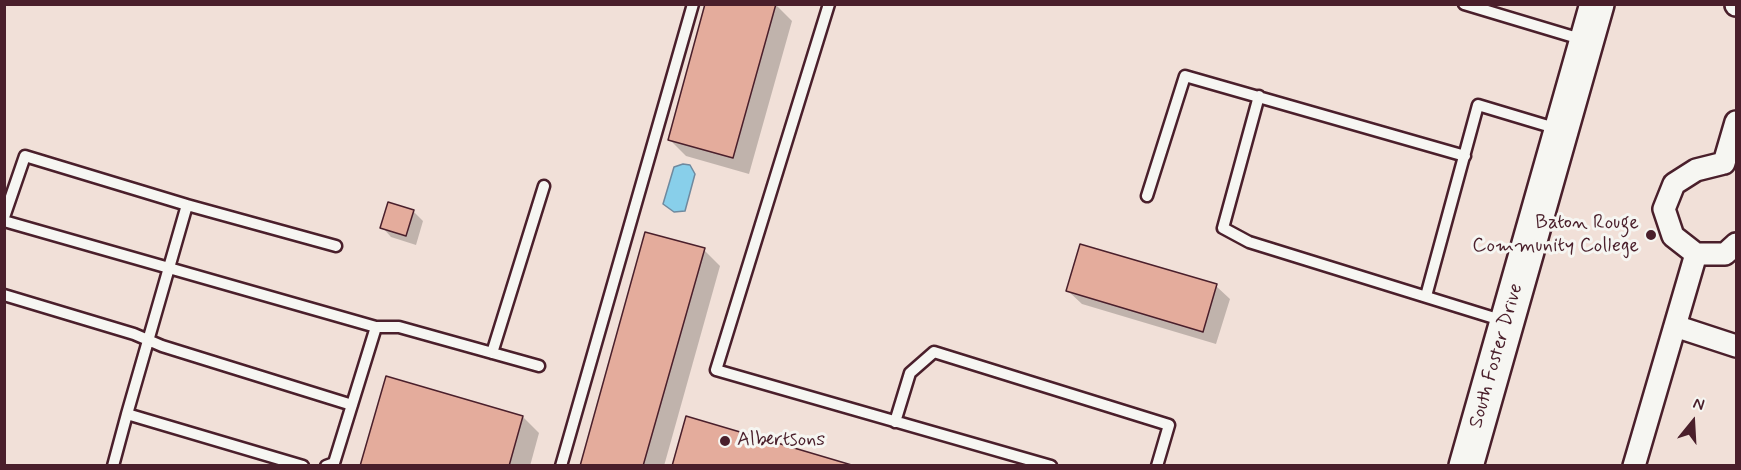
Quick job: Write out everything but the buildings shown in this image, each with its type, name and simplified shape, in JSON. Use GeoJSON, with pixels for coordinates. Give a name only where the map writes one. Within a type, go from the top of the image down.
{"type":"FeatureCollection","features":[{"type":"Feature","properties":{"kind":"main road","name":"South Foster Drive"},"geometry":{"type":"LineString","coordinates":[[1466,465],[1597,4]]}},
{"type":"Feature","properties":{"kind":"street"},"geometry":{"type":"LineString","coordinates":[[1737,122],[1730,169],[1696,170],[1674,184],[1664,209],[1673,236],[1696,254],[1725,254],[1737,244]]}},
{"type":"Feature","properties":{"kind":"street"},"geometry":{"type":"LineString","coordinates":[[1634,465],[1696,254]]}},
{"type":"Feature","properties":{"kind":"street"},"geometry":{"type":"LineString","coordinates":[[1675,326],[1737,346]]}},
{"type":"Feature","properties":{"kind":"lane"},"geometry":{"type":"LineString","coordinates":[[561,465],[693,4]]}},
{"type":"Feature","properties":{"kind":"lane"},"geometry":{"type":"LineString","coordinates":[[829,4],[716,370],[1052,465]]}},
{"type":"Feature","properties":{"kind":"lane"},"geometry":{"type":"LineString","coordinates":[[1464,4],[1587,40]]}},
{"type":"Feature","properties":{"kind":"lane"},"geometry":{"type":"LineString","coordinates":[[1147,196],[1185,76],[1465,156]]}},
{"type":"Feature","properties":{"kind":"lane"},"geometry":{"type":"LineString","coordinates":[[1259,96],[1222,228],[1249,242],[1507,322]]}},
{"type":"Feature","properties":{"kind":"lane"},"geometry":{"type":"LineString","coordinates":[[1426,296],[1478,105],[1561,130]]}},
{"type":"Feature","properties":{"kind":"lane"},"geometry":{"type":"LineString","coordinates":[[336,246],[187,205],[25,156],[4,219],[376,327],[399,327],[540,366]]}},
{"type":"Feature","properties":{"kind":"lane"},"geometry":{"type":"LineString","coordinates":[[492,353],[544,186]]}},
{"type":"Feature","properties":{"kind":"lane"},"geometry":{"type":"LineString","coordinates":[[113,465],[187,205]]}},
{"type":"Feature","properties":{"kind":"lane"},"geometry":{"type":"LineString","coordinates":[[4,295],[352,405]]}},
{"type":"Feature","properties":{"kind":"lane"},"geometry":{"type":"LineString","coordinates":[[327,465],[334,463],[376,327]]}},
{"type":"Feature","properties":{"kind":"lane"},"geometry":{"type":"LineString","coordinates":[[896,422],[910,373],[934,352],[1170,425],[1157,465]]}},
{"type":"Feature","properties":{"kind":"lane"},"geometry":{"type":"LineString","coordinates":[[127,414],[303,465]]}},
{"type":"Feature","properties":{"kind":"water"},"geometry":{"type":"Polygon","coordinates":[[[683,164],[690,165],[695,174],[685,211],[674,212],[663,204],[674,167],[683,164]]]}},
{"type":"Feature","properties":{"kind":"place","name":"Baton Rouge Community College"},"geometry":{"type":"Point","coordinates":[1651,235]}},
{"type":"Feature","properties":{"kind":"place","name":"Albertsons"},"geometry":{"type":"Point","coordinates":[725,441]}}]}
